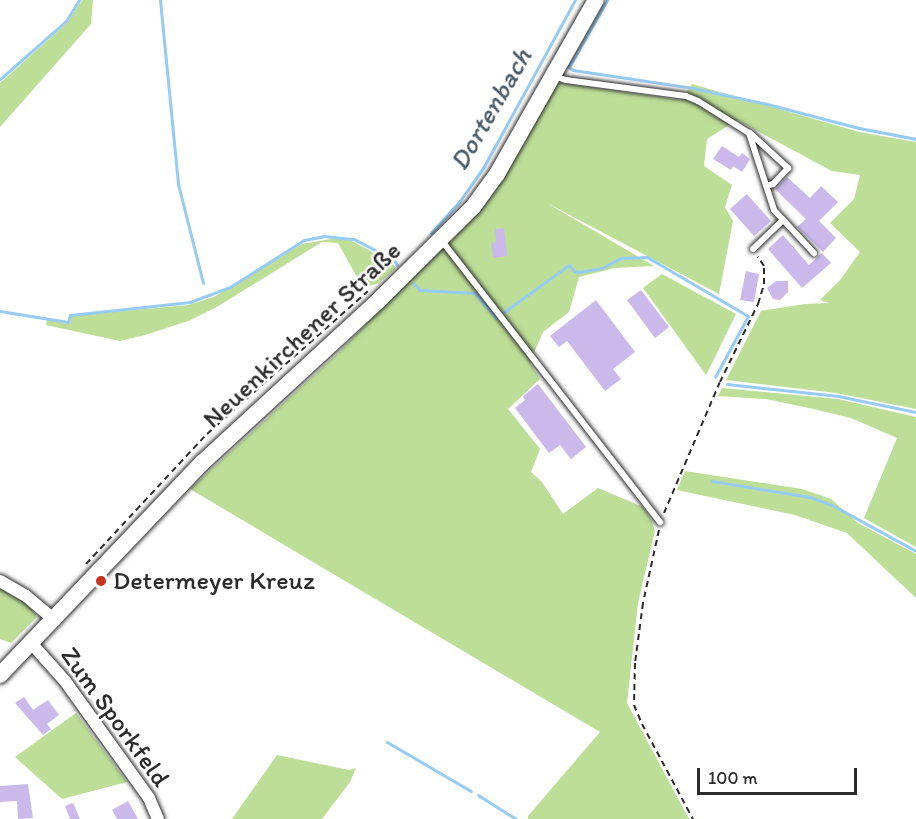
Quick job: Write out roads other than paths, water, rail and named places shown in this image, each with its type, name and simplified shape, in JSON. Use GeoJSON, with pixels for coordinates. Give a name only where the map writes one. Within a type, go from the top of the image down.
{"type":"FeatureCollection","features":[{"type":"Feature","properties":{"kind":"street","name":"Neuenkirchener Straße"},"geometry":{"type":"LineString","coordinates":[[0,675],[55,620],[202,463],[442,240],[473,207],[497,174],[596,0]]}},
{"type":"Feature","properties":{"kind":"street","name":"Zum Sporkfeld"},"geometry":{"type":"LineString","coordinates":[[0,581],[26,596],[55,620]]}},
{"type":"Feature","properties":{"kind":"street","name":"Zum Sporkfeld"},"geometry":{"type":"LineString","coordinates":[[32,644],[65,681],[149,798],[158,819]]}},
{"type":"Feature","properties":{"kind":"lane"},"geometry":{"type":"LineString","coordinates":[[552,75],[566,80],[686,96],[698,101],[749,133],[788,168],[773,184],[766,186]]}},
{"type":"Feature","properties":{"kind":"lane"},"geometry":{"type":"LineString","coordinates":[[749,133],[774,210],[814,252]]}},
{"type":"Feature","properties":{"kind":"lane"},"geometry":{"type":"LineString","coordinates":[[753,249],[783,220]]}},
{"type":"Feature","properties":{"kind":"lane"},"geometry":{"type":"LineString","coordinates":[[442,240],[660,522]]}},
{"type":"Feature","properties":{"kind":"waterway"},"geometry":{"type":"LineString","coordinates":[[0,79],[66,21],[79,0]]}},
{"type":"Feature","properties":{"kind":"waterway"},"geometry":{"type":"LineString","coordinates":[[160,0],[178,184],[203,283]]}},
{"type":"Feature","properties":{"kind":"waterway","name":"Dortenbach"},"geometry":{"type":"LineString","coordinates":[[431,233],[459,202],[483,168],[575,0]]}},
{"type":"Feature","properties":{"kind":"waterway"},"geometry":{"type":"LineString","coordinates":[[569,67],[607,0]]}},
{"type":"Feature","properties":{"kind":"waterway"},"geometry":{"type":"LineString","coordinates":[[567,66],[573,70],[693,88],[859,128],[916,139]]}},
{"type":"Feature","properties":{"kind":"waterway"},"geometry":{"type":"LineString","coordinates":[[0,311],[68,322],[70,315],[190,302],[230,287],[304,240],[324,236],[354,239],[394,260],[397,265]]}},
{"type":"Feature","properties":{"kind":"waterway"},"geometry":{"type":"LineString","coordinates":[[504,312],[569,265],[574,271],[579,272],[602,268],[621,258],[647,257],[748,316],[715,377]]}},
{"type":"Feature","properties":{"kind":"waterway"},"geometry":{"type":"LineString","coordinates":[[413,283],[420,290],[475,293],[496,318]]}},
{"type":"Feature","properties":{"kind":"waterway"},"geometry":{"type":"LineString","coordinates":[[727,384],[838,396],[916,412]]}},
{"type":"Feature","properties":{"kind":"waterway"},"geometry":{"type":"LineString","coordinates":[[712,481],[810,497],[832,505],[916,551]]}},
{"type":"Feature","properties":{"kind":"waterway"},"geometry":{"type":"LineString","coordinates":[[387,742],[471,791]]}},
{"type":"Feature","properties":{"kind":"waterway"},"geometry":{"type":"LineString","coordinates":[[478,795],[516,819]]}},
{"type":"Feature","properties":{"kind":"place","name":"Determeyer Kreuz"},"geometry":{"type":"Point","coordinates":[101,581]}}]}
